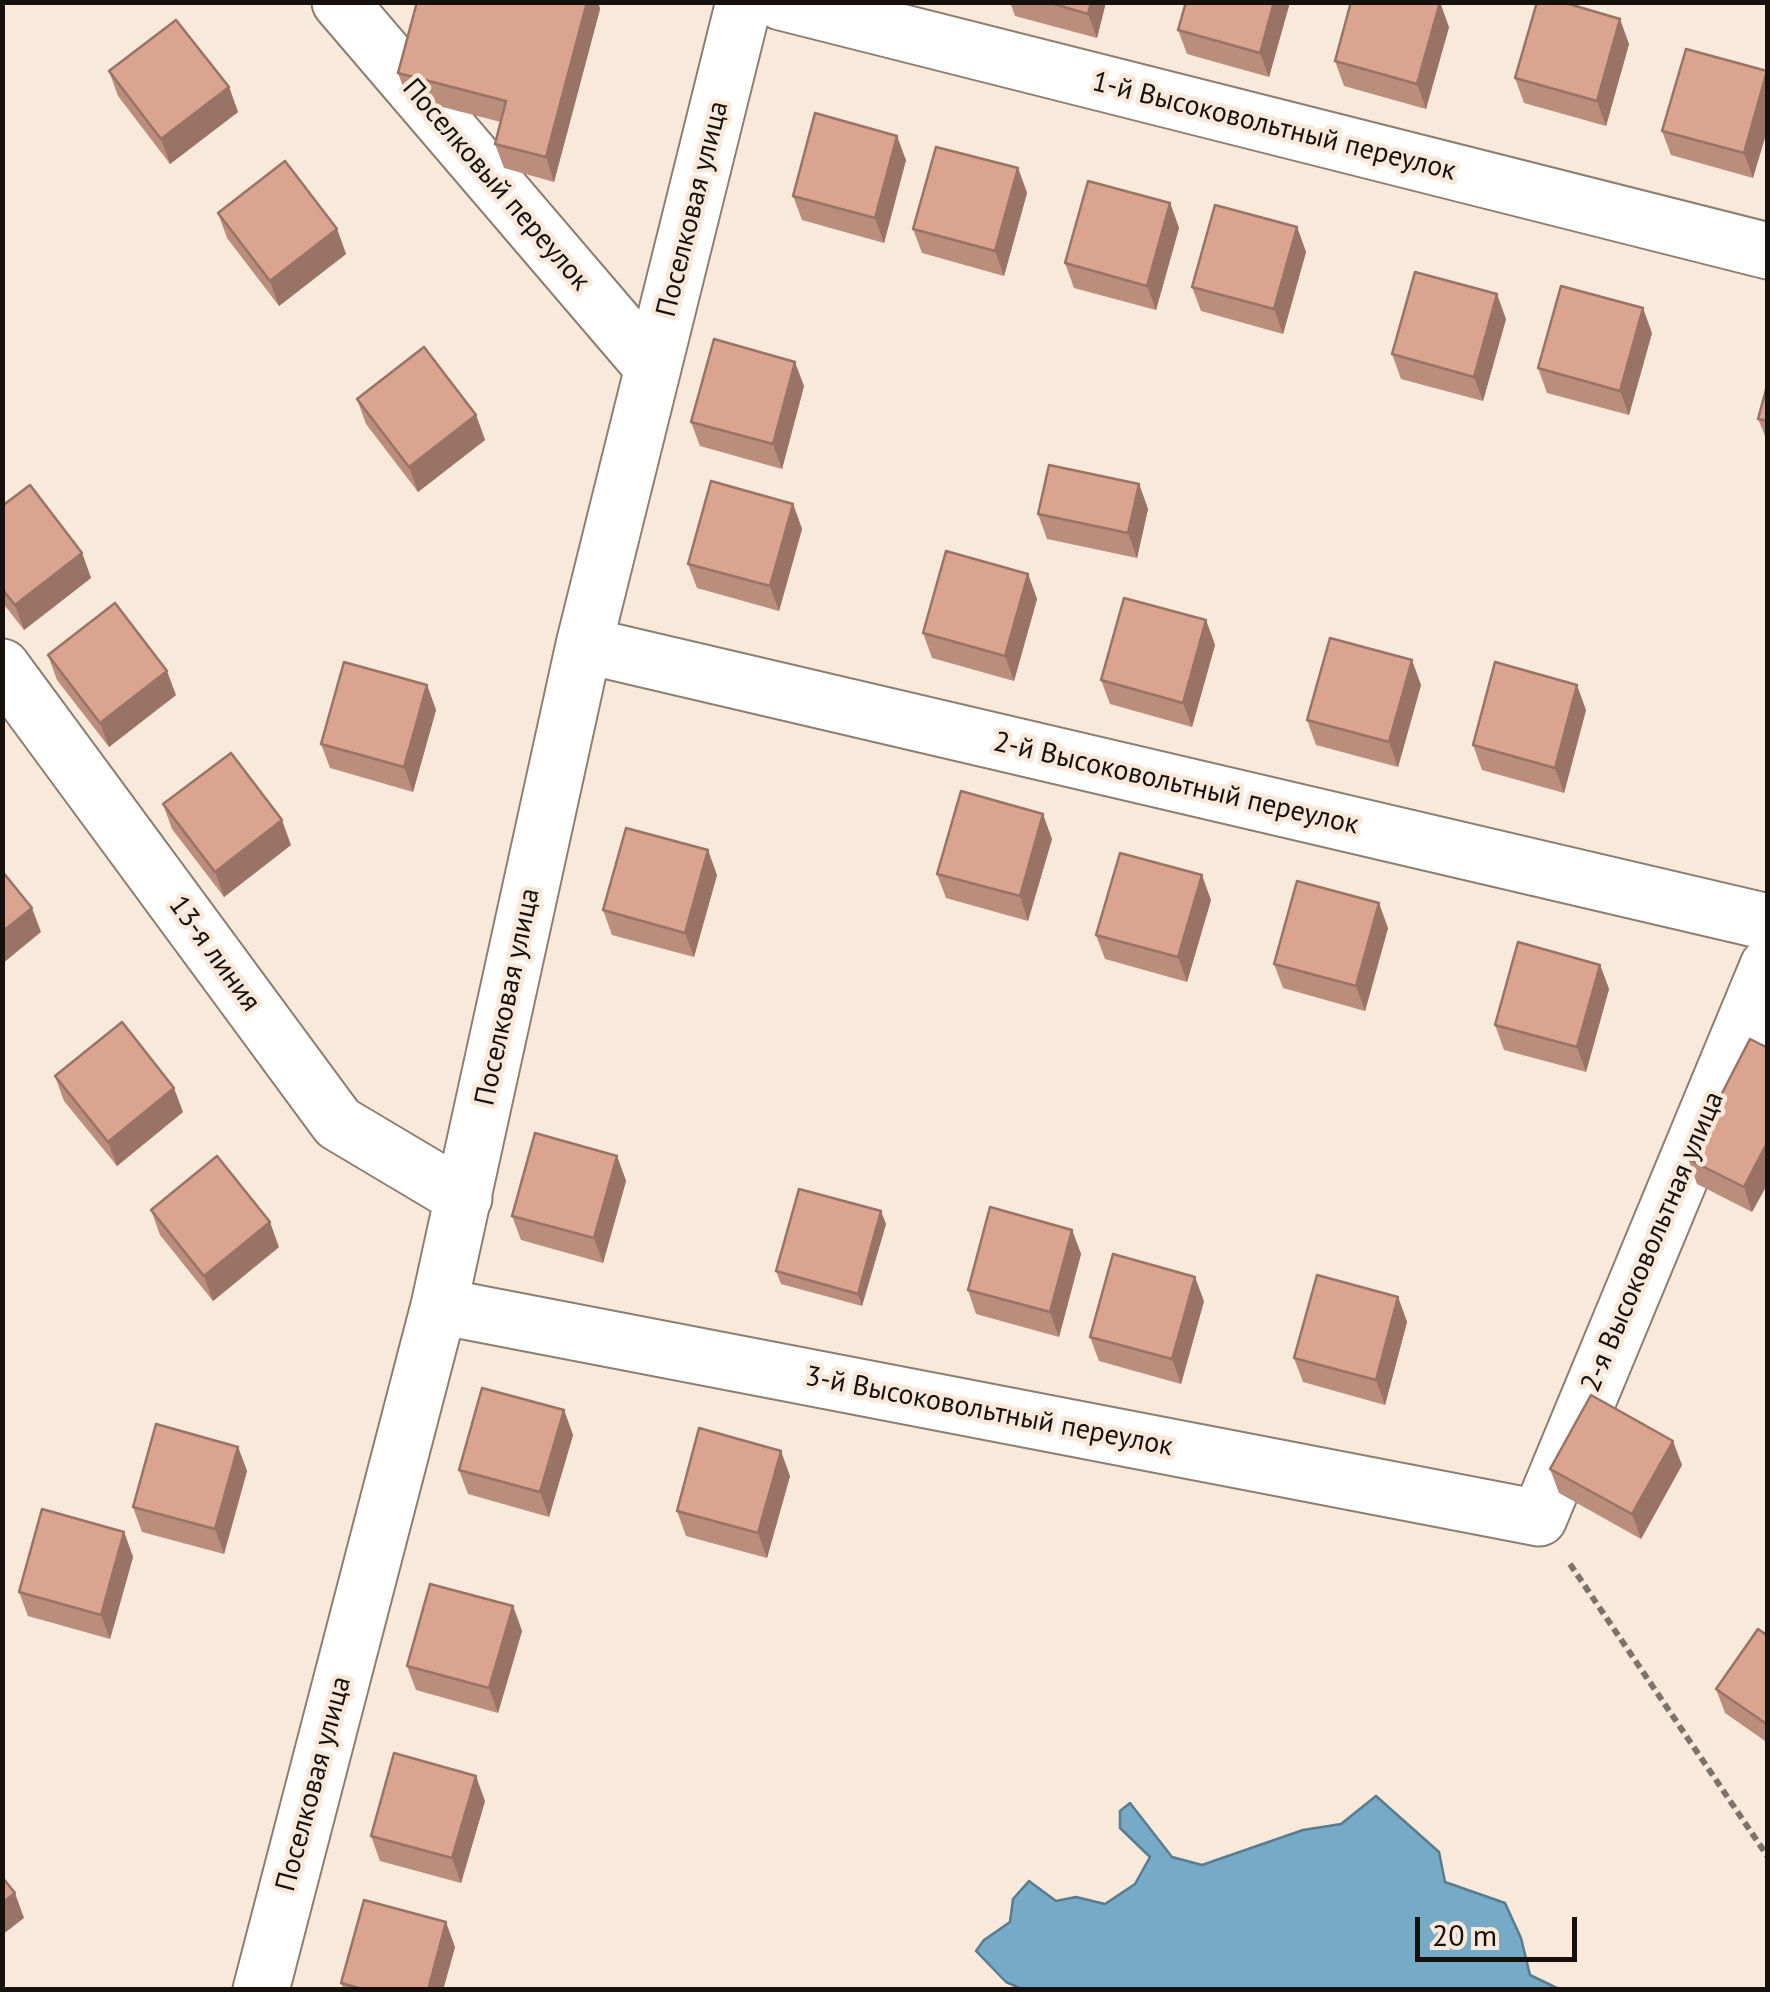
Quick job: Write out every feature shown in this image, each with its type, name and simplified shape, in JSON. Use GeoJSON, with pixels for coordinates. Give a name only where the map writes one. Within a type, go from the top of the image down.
{"type":"FeatureCollection","features":[{"type":"Feature","properties":{"kind":"street","name":"Поселковый переулок"},"geometry":{"type":"LineString","coordinates":[[340,2],[653,368]]}},
{"type":"Feature","properties":{"kind":"street","name":"Поселковая улица"},"geometry":{"type":"LineString","coordinates":[[260,1990],[439,1306],[584,645],[744,2]]}},
{"type":"Feature","properties":{"kind":"street","name":"1-й Высоковольтный переулок"},"geometry":{"type":"LineString","coordinates":[[781,2],[1768,251]]}},
{"type":"Feature","properties":{"kind":"street","name":"2-й Высоковольтный переулок"},"geometry":{"type":"LineString","coordinates":[[584,645],[1768,922]]}},
{"type":"Feature","properties":{"kind":"street","name":"13-я линия"},"geometry":{"type":"LineString","coordinates":[[2,667],[338,1124],[464,1198]]}},
{"type":"Feature","properties":{"kind":"street","name":"2-я Высоковольтная улица"},"geometry":{"type":"LineString","coordinates":[[1538,1518],[1768,966]]}},
{"type":"Feature","properties":{"kind":"street","name":"3-й Высоковольтный переулок"},"geometry":{"type":"LineString","coordinates":[[439,1306],[1538,1518]]}},
{"type":"Feature","properties":{"kind":"path"},"geometry":{"type":"LineString","coordinates":[[1538,1518],[1768,1857]]}},
{"type":"Feature","properties":{"kind":"water"},"geometry":{"type":"Polygon","coordinates":[[[1376,1796],[1439,1852],[1445,1882],[1505,1903],[1521,1938],[1530,1975],[1559,1989],[1022,1989],[1006,1982],[976,1951],[984,1940],[1010,1922],[1013,1899],[1029,1881],[1056,1901],[1076,1897],[1105,1904],[1135,1884],[1150,1857],[1120,1828],[1120,1811],[1130,1803],[1172,1857],[1202,1865],[1303,1830],[1341,1824],[1376,1796]]]}},
{"type":"Feature","properties":{"kind":"building"},"geometry":{"type":"Polygon","coordinates":[[[417,2],[587,2],[546,157],[495,144],[506,101],[398,73],[417,2]]]}},
{"type":"Feature","properties":{"kind":"building"},"geometry":{"type":"Polygon","coordinates":[[[1047,2],[1091,2],[1088,14],[1047,2]]]}},
{"type":"Feature","properties":{"kind":"building"},"geometry":{"type":"Polygon","coordinates":[[[1186,2],[1274,2],[1260,53],[1178,30],[1186,2]]]}},
{"type":"Feature","properties":{"kind":"building"},"geometry":{"type":"Polygon","coordinates":[[[1351,2],[1440,2],[1417,84],[1335,61],[1351,2]]]}},
{"type":"Feature","properties":{"kind":"building"},"geometry":{"type":"Polygon","coordinates":[[[1537,2],[1562,2],[1620,19],[1597,101],[1515,78],[1537,2]]]}},
{"type":"Feature","properties":{"kind":"building"},"geometry":{"type":"Polygon","coordinates":[[[176,20],[229,87],[161,139],[109,71],[176,20]]]}},
{"type":"Feature","properties":{"kind":"building"},"geometry":{"type":"Polygon","coordinates":[[[1686,49],[1767,71],[1744,153],[1662,131],[1686,49]]]}},
{"type":"Feature","properties":{"kind":"building"},"geometry":{"type":"Polygon","coordinates":[[[815,113],[897,136],[875,218],[793,196],[815,113]]]}},
{"type":"Feature","properties":{"kind":"building"},"geometry":{"type":"Polygon","coordinates":[[[936,147],[1018,168],[995,251],[913,229],[936,147]]]}},
{"type":"Feature","properties":{"kind":"building"},"geometry":{"type":"Polygon","coordinates":[[[285,161],[337,229],[270,281],[218,213],[285,161]]]}},
{"type":"Feature","properties":{"kind":"building"},"geometry":{"type":"Polygon","coordinates":[[[1088,181],[1170,203],[1147,286],[1065,263],[1088,181]]]}},
{"type":"Feature","properties":{"kind":"building"},"geometry":{"type":"Polygon","coordinates":[[[1215,205],[1297,227],[1274,309],[1192,287],[1215,205]]]}},
{"type":"Feature","properties":{"kind":"building"},"geometry":{"type":"Polygon","coordinates":[[[1415,272],[1497,294],[1474,377],[1392,354],[1415,272]]]}},
{"type":"Feature","properties":{"kind":"building"},"geometry":{"type":"Polygon","coordinates":[[[1561,286],[1643,308],[1620,391],[1538,368],[1561,286]]]}},
{"type":"Feature","properties":{"kind":"building"},"geometry":{"type":"Polygon","coordinates":[[[714,339],[795,362],[773,444],[691,422],[714,339]]]}},
{"type":"Feature","properties":{"kind":"building"},"geometry":{"type":"Polygon","coordinates":[[[424,347],[476,415],[409,467],[357,399],[424,347]]]}},
{"type":"Feature","properties":{"kind":"building"},"geometry":{"type":"Polygon","coordinates":[[[1768,382],[1768,421],[1758,419],[1768,382]]]}},
{"type":"Feature","properties":{"kind":"building"},"geometry":{"type":"Polygon","coordinates":[[[1049,465],[1139,484],[1128,533],[1038,514],[1049,465]]]}},
{"type":"Feature","properties":{"kind":"building"},"geometry":{"type":"Polygon","coordinates":[[[711,481],[793,504],[770,586],[688,564],[711,481]]]}},
{"type":"Feature","properties":{"kind":"building"},"geometry":{"type":"Polygon","coordinates":[[[30,485],[82,553],[15,605],[2,589],[2,506],[30,485]]]}},
{"type":"Feature","properties":{"kind":"building"},"geometry":{"type":"Polygon","coordinates":[[[946,551],[1028,574],[1005,656],[923,633],[946,551]]]}},
{"type":"Feature","properties":{"kind":"building"},"geometry":{"type":"Polygon","coordinates":[[[1124,598],[1206,620],[1183,703],[1101,680],[1124,598]]]}},
{"type":"Feature","properties":{"kind":"building"},"geometry":{"type":"Polygon","coordinates":[[[115,603],[167,671],[100,723],[48,655],[115,603]]]}},
{"type":"Feature","properties":{"kind":"building"},"geometry":{"type":"Polygon","coordinates":[[[1330,638],[1412,660],[1389,742],[1307,720],[1330,638]]]}},
{"type":"Feature","properties":{"kind":"building"},"geometry":{"type":"Polygon","coordinates":[[[344,662],[427,685],[404,767],[321,744],[344,662]]]}},
{"type":"Feature","properties":{"kind":"building"},"geometry":{"type":"Polygon","coordinates":[[[1495,662],[1577,685],[1555,768],[1473,745],[1495,662]]]}},
{"type":"Feature","properties":{"kind":"building"},"geometry":{"type":"Polygon","coordinates":[[[231,753],[282,820],[215,872],[163,804],[231,753]]]}},
{"type":"Feature","properties":{"kind":"building"},"geometry":{"type":"Polygon","coordinates":[[[961,791],[1043,814],[1020,896],[937,874],[961,791]]]}},
{"type":"Feature","properties":{"kind":"building"},"geometry":{"type":"Polygon","coordinates":[[[626,828],[708,850],[685,933],[603,910],[626,828]]]}},
{"type":"Feature","properties":{"kind":"building"},"geometry":{"type":"Polygon","coordinates":[[[1120,853],[1202,875],[1178,957],[1096,935],[1120,853]]]}},
{"type":"Feature","properties":{"kind":"building"},"geometry":{"type":"Polygon","coordinates":[[[2,871],[32,908],[2,932],[2,871]]]}},
{"type":"Feature","properties":{"kind":"building"},"geometry":{"type":"Polygon","coordinates":[[[1297,881],[1379,903],[1356,986],[1274,964],[1297,881]]]}},
{"type":"Feature","properties":{"kind":"building"},"geometry":{"type":"Polygon","coordinates":[[[1518,942],[1600,965],[1577,1047],[1495,1025],[1518,942]]]}},
{"type":"Feature","properties":{"kind":"building"},"geometry":{"type":"Polygon","coordinates":[[[122,1022],[174,1088],[108,1142],[55,1076],[122,1022]]]}},
{"type":"Feature","properties":{"kind":"building"},"geometry":{"type":"Polygon","coordinates":[[[1750,1039],[1768,1048],[1768,1141],[1744,1187],[1688,1159],[1750,1039]]]}},
{"type":"Feature","properties":{"kind":"building"},"geometry":{"type":"Polygon","coordinates":[[[535,1133],[617,1156],[594,1238],[512,1216],[535,1133]]]}},
{"type":"Feature","properties":{"kind":"building"},"geometry":{"type":"Polygon","coordinates":[[[217,1156],[270,1222],[204,1276],[151,1210],[217,1156]]]}},
{"type":"Feature","properties":{"kind":"building"},"geometry":{"type":"Polygon","coordinates":[[[799,1189],[881,1211],[858,1294],[776,1271],[799,1189]]]}},
{"type":"Feature","properties":{"kind":"building"},"geometry":{"type":"Polygon","coordinates":[[[990,1207],[1072,1230],[1050,1312],[968,1290],[990,1207]]]}},
{"type":"Feature","properties":{"kind":"building"},"geometry":{"type":"Polygon","coordinates":[[[1113,1254],[1195,1277],[1172,1359],[1090,1337],[1113,1254]]]}},
{"type":"Feature","properties":{"kind":"building"},"geometry":{"type":"Polygon","coordinates":[[[1317,1275],[1398,1297],[1376,1380],[1294,1358],[1317,1275]]]}},
{"type":"Feature","properties":{"kind":"building"},"geometry":{"type":"Polygon","coordinates":[[[482,1388],[564,1410],[540,1492],[459,1470],[482,1388]]]}},
{"type":"Feature","properties":{"kind":"building"},"geometry":{"type":"Polygon","coordinates":[[[1591,1395],[1673,1441],[1632,1514],[1550,1469],[1591,1395]]]}},
{"type":"Feature","properties":{"kind":"building"},"geometry":{"type":"Polygon","coordinates":[[[156,1424],[238,1447],[215,1529],[133,1507],[156,1424]]]}},
{"type":"Feature","properties":{"kind":"building"},"geometry":{"type":"Polygon","coordinates":[[[699,1428],[781,1451],[758,1533],[677,1511],[699,1428]]]}},
{"type":"Feature","properties":{"kind":"building"},"geometry":{"type":"Polygon","coordinates":[[[42,1509],[124,1532],[101,1615],[19,1592],[42,1509]]]}},
{"type":"Feature","properties":{"kind":"building"},"geometry":{"type":"Polygon","coordinates":[[[430,1584],[513,1606],[489,1688],[407,1666],[430,1584]]]}},
{"type":"Feature","properties":{"kind":"building"},"geometry":{"type":"Polygon","coordinates":[[[1758,1629],[1768,1636],[1768,1725],[1716,1689],[1758,1629]]]}},
{"type":"Feature","properties":{"kind":"building"},"geometry":{"type":"Polygon","coordinates":[[[394,1753],[476,1776],[452,1858],[371,1836],[394,1753]]]}},
{"type":"Feature","properties":{"kind":"building"},"geometry":{"type":"Polygon","coordinates":[[[2,1877],[15,1893],[2,1903],[2,1877]]]}},
{"type":"Feature","properties":{"kind":"building"},"geometry":{"type":"Polygon","coordinates":[[[364,1900],[446,1922],[428,1990],[366,1990],[341,1983],[364,1900]]]}}]}
